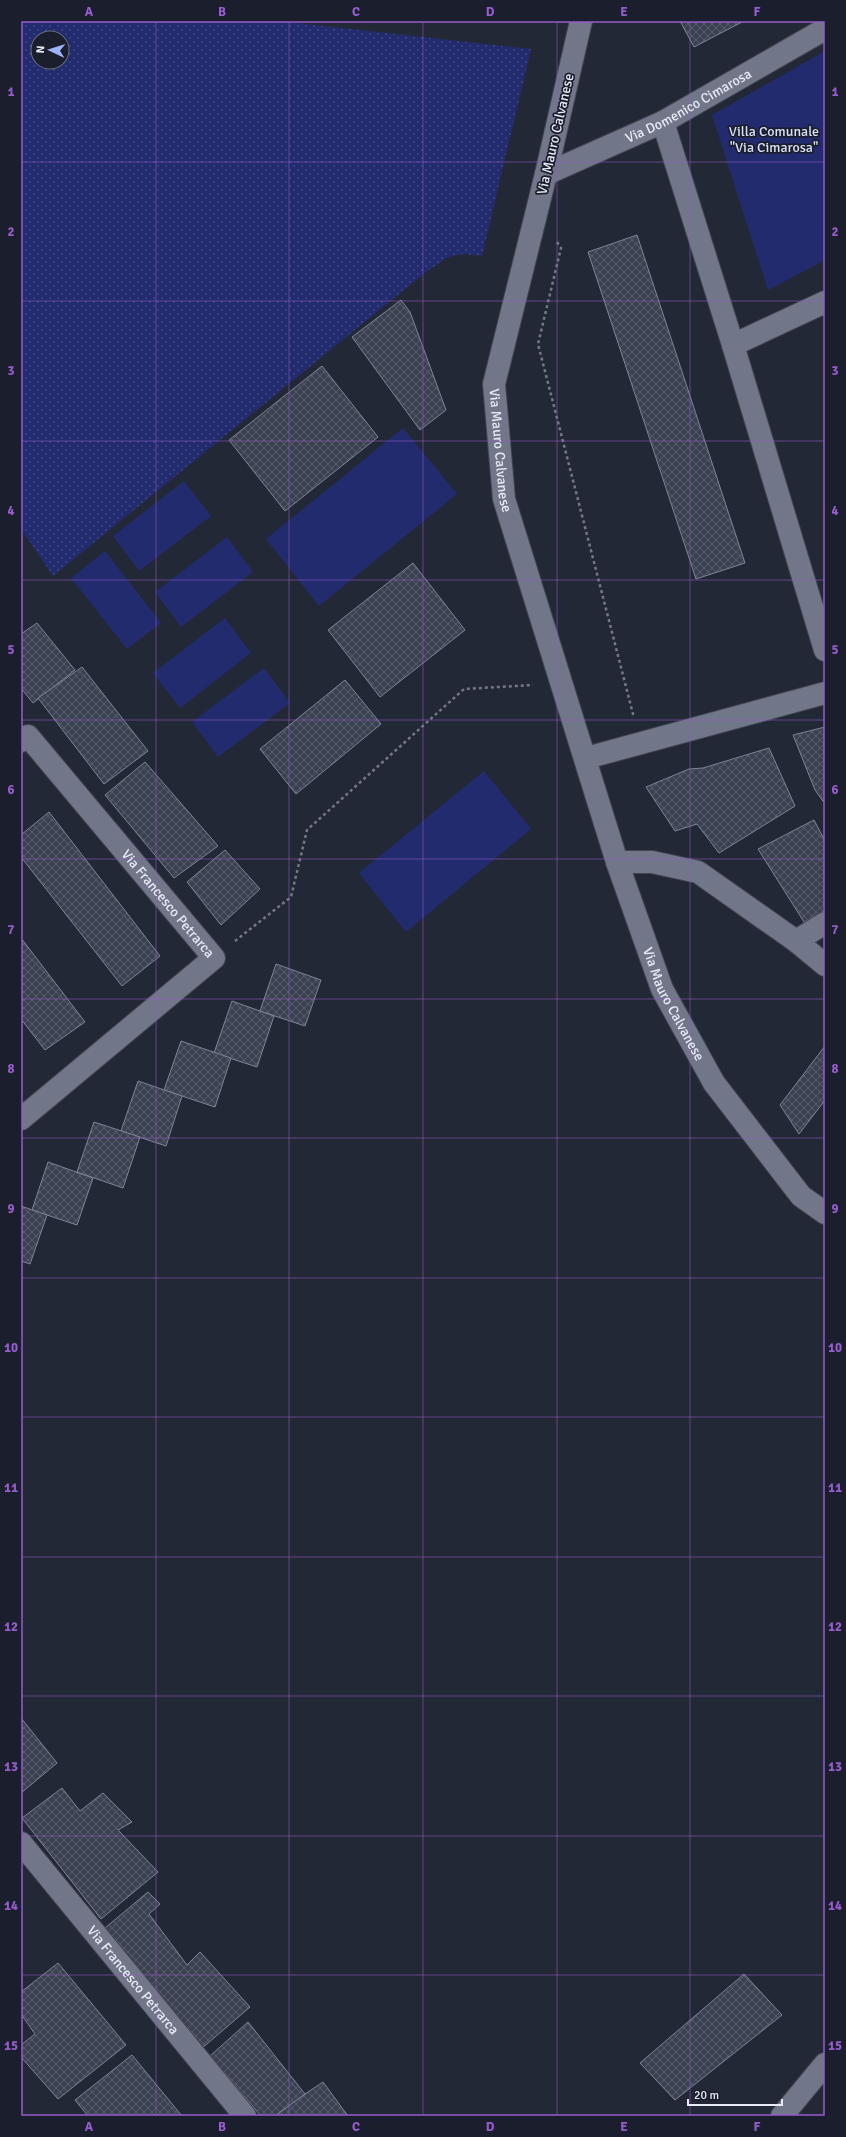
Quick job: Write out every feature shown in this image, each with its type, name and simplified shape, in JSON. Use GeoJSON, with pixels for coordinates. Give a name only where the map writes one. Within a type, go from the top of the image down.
{"type":"FeatureCollection","features":[{"type":"Feature","properties":{"kind":"street","name":"Via Mauro Calvanese"},"geometry":{"type":"LineString","coordinates":[[581,21],[538,209],[494,384],[504,499],[586,758],[617,862],[662,989],[714,1083],[801,1196],[825,1213]]}},
{"type":"Feature","properties":{"kind":"street","name":"Via Domenico Cimarosa"},"geometry":{"type":"LineString","coordinates":[[546,174],[663,122],[825,29]]}},
{"type":"Feature","properties":{"kind":"street"},"geometry":{"type":"LineString","coordinates":[[663,122],[733,345],[825,650]]}},
{"type":"Feature","properties":{"kind":"street"},"geometry":{"type":"LineString","coordinates":[[733,345],[825,302]]}},
{"type":"Feature","properties":{"kind":"street"},"geometry":{"type":"LineString","coordinates":[[586,758],[825,693]]}},
{"type":"Feature","properties":{"kind":"street","name":"Via Francesco Petrarca"},"geometry":{"type":"LineString","coordinates":[[21,742],[28,736],[214,958],[21,1120]]}},
{"type":"Feature","properties":{"kind":"street"},"geometry":{"type":"LineString","coordinates":[[617,862],[652,862],[698,872],[796,941],[825,965]]}},
{"type":"Feature","properties":{"kind":"street"},"geometry":{"type":"LineString","coordinates":[[796,941],[825,923]]}},
{"type":"Feature","properties":{"kind":"street","name":"Via Francesco Petrarca"},"geometry":{"type":"LineString","coordinates":[[21,1843],[245,2116]]}},
{"type":"Feature","properties":{"kind":"street"},"geometry":{"type":"LineString","coordinates":[[782,2116],[825,2064]]}},
{"type":"Feature","properties":{"kind":"path"},"geometry":{"type":"LineString","coordinates":[[538,209],[561,248],[538,344],[636,724]]}},
{"type":"Feature","properties":{"kind":"path"},"geometry":{"type":"LineString","coordinates":[[214,958],[291,897],[307,830],[464,690],[527,685]]}},
{"type":"Feature","properties":{"kind":"green space"},"geometry":{"type":"Polygon","coordinates":[[[21,21],[279,21],[531,49],[482,256],[464,254],[452,256],[426,272],[53,576],[21,529],[21,21]]]}},
{"type":"Feature","properties":{"kind":"green space","name":"Villa Comunale \"Via Cimarosa\""},"geometry":{"type":"Polygon","coordinates":[[[825,51],[825,260],[768,290],[712,115],[825,51]]]}},
{"type":"Feature","properties":{"kind":"green space"},"geometry":{"type":"Polygon","coordinates":[[[403,428],[457,494],[319,606],[266,539],[403,428]]]}},
{"type":"Feature","properties":{"kind":"green space"},"geometry":{"type":"Polygon","coordinates":[[[184,481],[211,516],[139,571],[113,536],[184,481]]]}},
{"type":"Feature","properties":{"kind":"green space"},"geometry":{"type":"Polygon","coordinates":[[[227,537],[253,572],[181,627],[155,592],[227,537]]]}},
{"type":"Feature","properties":{"kind":"green space"},"geometry":{"type":"Polygon","coordinates":[[[105,551],[161,623],[127,649],[71,578],[105,551]]]}},
{"type":"Feature","properties":{"kind":"green space"},"geometry":{"type":"Polygon","coordinates":[[[225,618],[251,653],[180,708],[153,673],[225,618]]]}},
{"type":"Feature","properties":{"kind":"green space"},"geometry":{"type":"Polygon","coordinates":[[[264,668],[290,703],[218,757],[192,722],[264,668]]]}},
{"type":"Feature","properties":{"kind":"green space"},"geometry":{"type":"Polygon","coordinates":[[[484,771],[531,829],[406,932],[359,873],[484,771]]]}},
{"type":"Feature","properties":{"kind":"building"},"geometry":{"type":"Polygon","coordinates":[[[680,21],[744,21],[694,47],[680,21]]]}},
{"type":"Feature","properties":{"kind":"building"},"geometry":{"type":"Polygon","coordinates":[[[637,235],[745,563],[696,579],[588,252],[637,235]]]}},
{"type":"Feature","properties":{"kind":"building"},"geometry":{"type":"Polygon","coordinates":[[[401,300],[410,312],[446,410],[420,430],[352,337],[401,300]]]}},
{"type":"Feature","properties":{"kind":"building"},"geometry":{"type":"Polygon","coordinates":[[[322,366],[378,437],[285,511],[229,440],[322,366]]]}},
{"type":"Feature","properties":{"kind":"building"},"geometry":{"type":"Polygon","coordinates":[[[413,563],[465,630],[380,697],[328,630],[413,563]]]}},
{"type":"Feature","properties":{"kind":"building"},"geometry":{"type":"Polygon","coordinates":[[[37,623],[75,670],[33,703],[21,688],[21,634],[37,623]]]}},
{"type":"Feature","properties":{"kind":"building"},"geometry":{"type":"Polygon","coordinates":[[[82,667],[148,751],[104,784],[38,698],[82,667]]]}},
{"type":"Feature","properties":{"kind":"building"},"geometry":{"type":"Polygon","coordinates":[[[345,680],[381,724],[296,794],[260,749],[345,680]]]}},
{"type":"Feature","properties":{"kind":"building"},"geometry":{"type":"Polygon","coordinates":[[[825,727],[825,804],[815,790],[793,735],[825,727]]]}},
{"type":"Feature","properties":{"kind":"building"},"geometry":{"type":"Polygon","coordinates":[[[769,748],[795,806],[719,853],[697,824],[675,831],[646,787],[689,769],[703,768],[769,748]]]}},
{"type":"Feature","properties":{"kind":"building"},"geometry":{"type":"Polygon","coordinates":[[[145,762],[218,846],[174,878],[105,795],[145,762]]]}},
{"type":"Feature","properties":{"kind":"building"},"geometry":{"type":"Polygon","coordinates":[[[49,812],[160,956],[122,986],[21,857],[21,835],[49,812]]]}},
{"type":"Feature","properties":{"kind":"building"},"geometry":{"type":"Polygon","coordinates":[[[814,820],[825,841],[825,910],[804,922],[758,849],[814,820]]]}},
{"type":"Feature","properties":{"kind":"building"},"geometry":{"type":"Polygon","coordinates":[[[225,850],[260,889],[221,925],[187,882],[225,850]]]}},
{"type":"Feature","properties":{"kind":"building"},"geometry":{"type":"Polygon","coordinates":[[[21,938],[85,1022],[45,1050],[21,1019],[21,938]]]}},
{"type":"Feature","properties":{"kind":"building"},"geometry":{"type":"Polygon","coordinates":[[[276,964],[321,980],[305,1026],[260,1011],[276,964]]]}},
{"type":"Feature","properties":{"kind":"building"},"geometry":{"type":"Polygon","coordinates":[[[232,1001],[274,1016],[257,1067],[214,1053],[232,1001]]]}},
{"type":"Feature","properties":{"kind":"building"},"geometry":{"type":"Polygon","coordinates":[[[181,1041],[231,1058],[215,1107],[164,1090],[181,1041]]]}},
{"type":"Feature","properties":{"kind":"building"},"geometry":{"type":"Polygon","coordinates":[[[825,1046],[825,1100],[799,1134],[780,1105],[825,1046]]]}},
{"type":"Feature","properties":{"kind":"building"},"geometry":{"type":"Polygon","coordinates":[[[138,1081],[182,1096],[166,1146],[121,1131],[138,1081]]]}},
{"type":"Feature","properties":{"kind":"building"},"geometry":{"type":"Polygon","coordinates":[[[94,1122],[140,1137],[123,1188],[77,1172],[94,1122]]]}},
{"type":"Feature","properties":{"kind":"building"},"geometry":{"type":"Polygon","coordinates":[[[48,1162],[93,1178],[77,1225],[32,1210],[48,1162]]]}},
{"type":"Feature","properties":{"kind":"building"},"geometry":{"type":"Polygon","coordinates":[[[21,1206],[47,1215],[30,1264],[21,1261],[21,1206]]]}},
{"type":"Feature","properties":{"kind":"building"},"geometry":{"type":"Polygon","coordinates":[[[21,1718],[57,1763],[21,1793],[21,1718]]]}},
{"type":"Feature","properties":{"kind":"building"},"geometry":{"type":"Polygon","coordinates":[[[62,1788],[80,1811],[103,1793],[132,1822],[118,1830],[158,1872],[101,1919],[22,1818],[62,1788]]]}},
{"type":"Feature","properties":{"kind":"building"},"geometry":{"type":"Polygon","coordinates":[[[148,1892],[160,1904],[149,1914],[187,1965],[200,1952],[250,2007],[201,2049],[105,1928],[148,1892]]]}},
{"type":"Feature","properties":{"kind":"building"},"geometry":{"type":"Polygon","coordinates":[[[58,1963],[126,2045],[58,2099],[21,2057],[21,2045],[35,2034],[21,2014],[21,1992],[58,1963]]]}},
{"type":"Feature","properties":{"kind":"building"},"geometry":{"type":"Polygon","coordinates":[[[744,1974],[782,2015],[675,2100],[640,2063],[744,1974]]]}},
{"type":"Feature","properties":{"kind":"building"},"geometry":{"type":"Polygon","coordinates":[[[248,2022],[305,2094],[275,2116],[261,2116],[210,2056],[248,2022]]]}},
{"type":"Feature","properties":{"kind":"building"},"geometry":{"type":"Polygon","coordinates":[[[132,2055],[182,2116],[88,2116],[75,2100],[132,2055]]]}},
{"type":"Feature","properties":{"kind":"building"},"geometry":{"type":"Polygon","coordinates":[[[323,2082],[348,2116],[275,2116],[305,2094],[323,2082]]]}}]}
